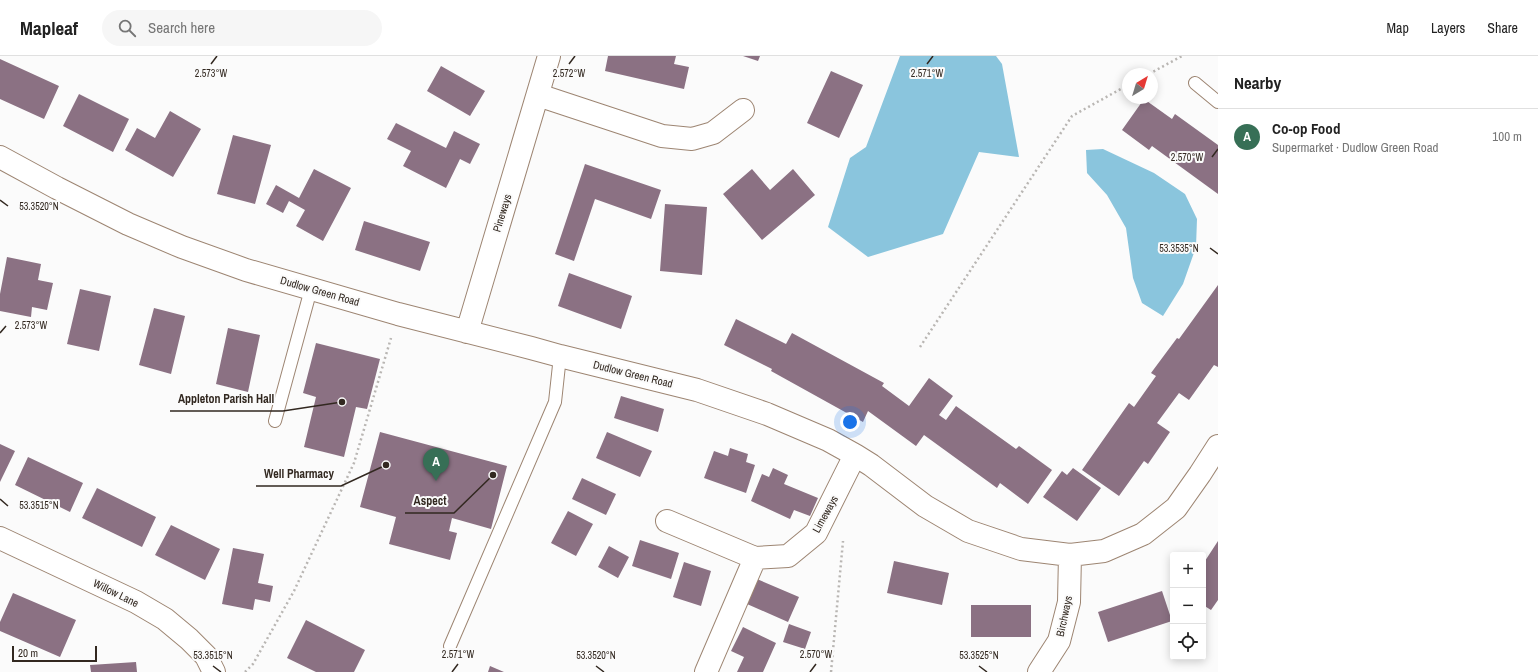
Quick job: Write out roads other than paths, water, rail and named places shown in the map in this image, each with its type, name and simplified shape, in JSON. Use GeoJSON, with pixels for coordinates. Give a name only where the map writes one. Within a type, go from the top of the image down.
{"type":"FeatureCollection","features":[{"type":"Feature","properties":{"kind":"street","name":"Pineways"},"geometry":{"type":"LineString","coordinates":[[467,332],[549,56]]}},
{"type":"Feature","properties":{"kind":"street"},"geometry":{"type":"LineString","coordinates":[[538,94],[662,136],[692,139],[713,134],[743,110]]}},
{"type":"Feature","properties":{"kind":"street","name":"Dudlow Green Road"},"geometry":{"type":"LineString","coordinates":[[0,157],[128,224],[182,247],[246,270],[398,314],[697,390],[774,417],[828,440],[855,455],[925,506],[968,531],[1021,548],[1070,554],[1104,551],[1144,534],[1176,508],[1218,446]]}},
{"type":"Feature","properties":{"kind":"street","name":"Limeways"},"geometry":{"type":"LineString","coordinates":[[667,521],[755,558],[788,556],[816,533],[855,455]]}},
{"type":"Feature","properties":{"kind":"street","name":"Willow Lane"},"geometry":{"type":"LineString","coordinates":[[0,538],[136,602],[165,619],[190,638],[206,656],[214,672]]}},
{"type":"Feature","properties":{"kind":"street","name":"Birchways"},"geometry":{"type":"LineString","coordinates":[[1039,672],[1059,641],[1061,635],[1069,602],[1070,554]]}},
{"type":"Feature","properties":{"kind":"street"},"geometry":{"type":"LineString","coordinates":[[706,672],[755,558]]}},
{"type":"Feature","properties":{"kind":"lane"},"geometry":{"type":"LineString","coordinates":[[1195,83],[1218,102]]}},
{"type":"Feature","properties":{"kind":"lane"},"geometry":{"type":"LineString","coordinates":[[275,421],[311,289]]}},
{"type":"Feature","properties":{"kind":"lane"},"geometry":{"type":"LineString","coordinates":[[450,646],[555,402],[560,356]]}},
{"type":"Feature","properties":{"kind":"water"},"geometry":{"type":"Polygon","coordinates":[[[900,56],[996,56],[1002,64],[1019,157],[979,152],[943,234],[868,257],[828,227],[850,158],[866,147],[900,56]]]}},
{"type":"Feature","properties":{"kind":"water"},"geometry":{"type":"Polygon","coordinates":[[[1103,149],[1154,173],[1185,194],[1197,219],[1196,247],[1183,284],[1163,316],[1142,303],[1133,278],[1126,228],[1107,195],[1087,173],[1086,150],[1103,149]]]}},
{"type":"Feature","properties":{"kind":"place","name":"Appleton Parish Hall"},"geometry":{"type":"Point","coordinates":[342,402]}},
{"type":"Feature","properties":{"kind":"place","name":"Well Pharmacy"},"geometry":{"type":"Point","coordinates":[386,465]}},
{"type":"Feature","properties":{"kind":"place","name":"Aspect"},"geometry":{"type":"Point","coordinates":[493,475]}},
{"type":"Feature","properties":{"kind":"place","name":"Co-op Food"},"geometry":{"type":"Point","coordinates":[436,481]}}]}
